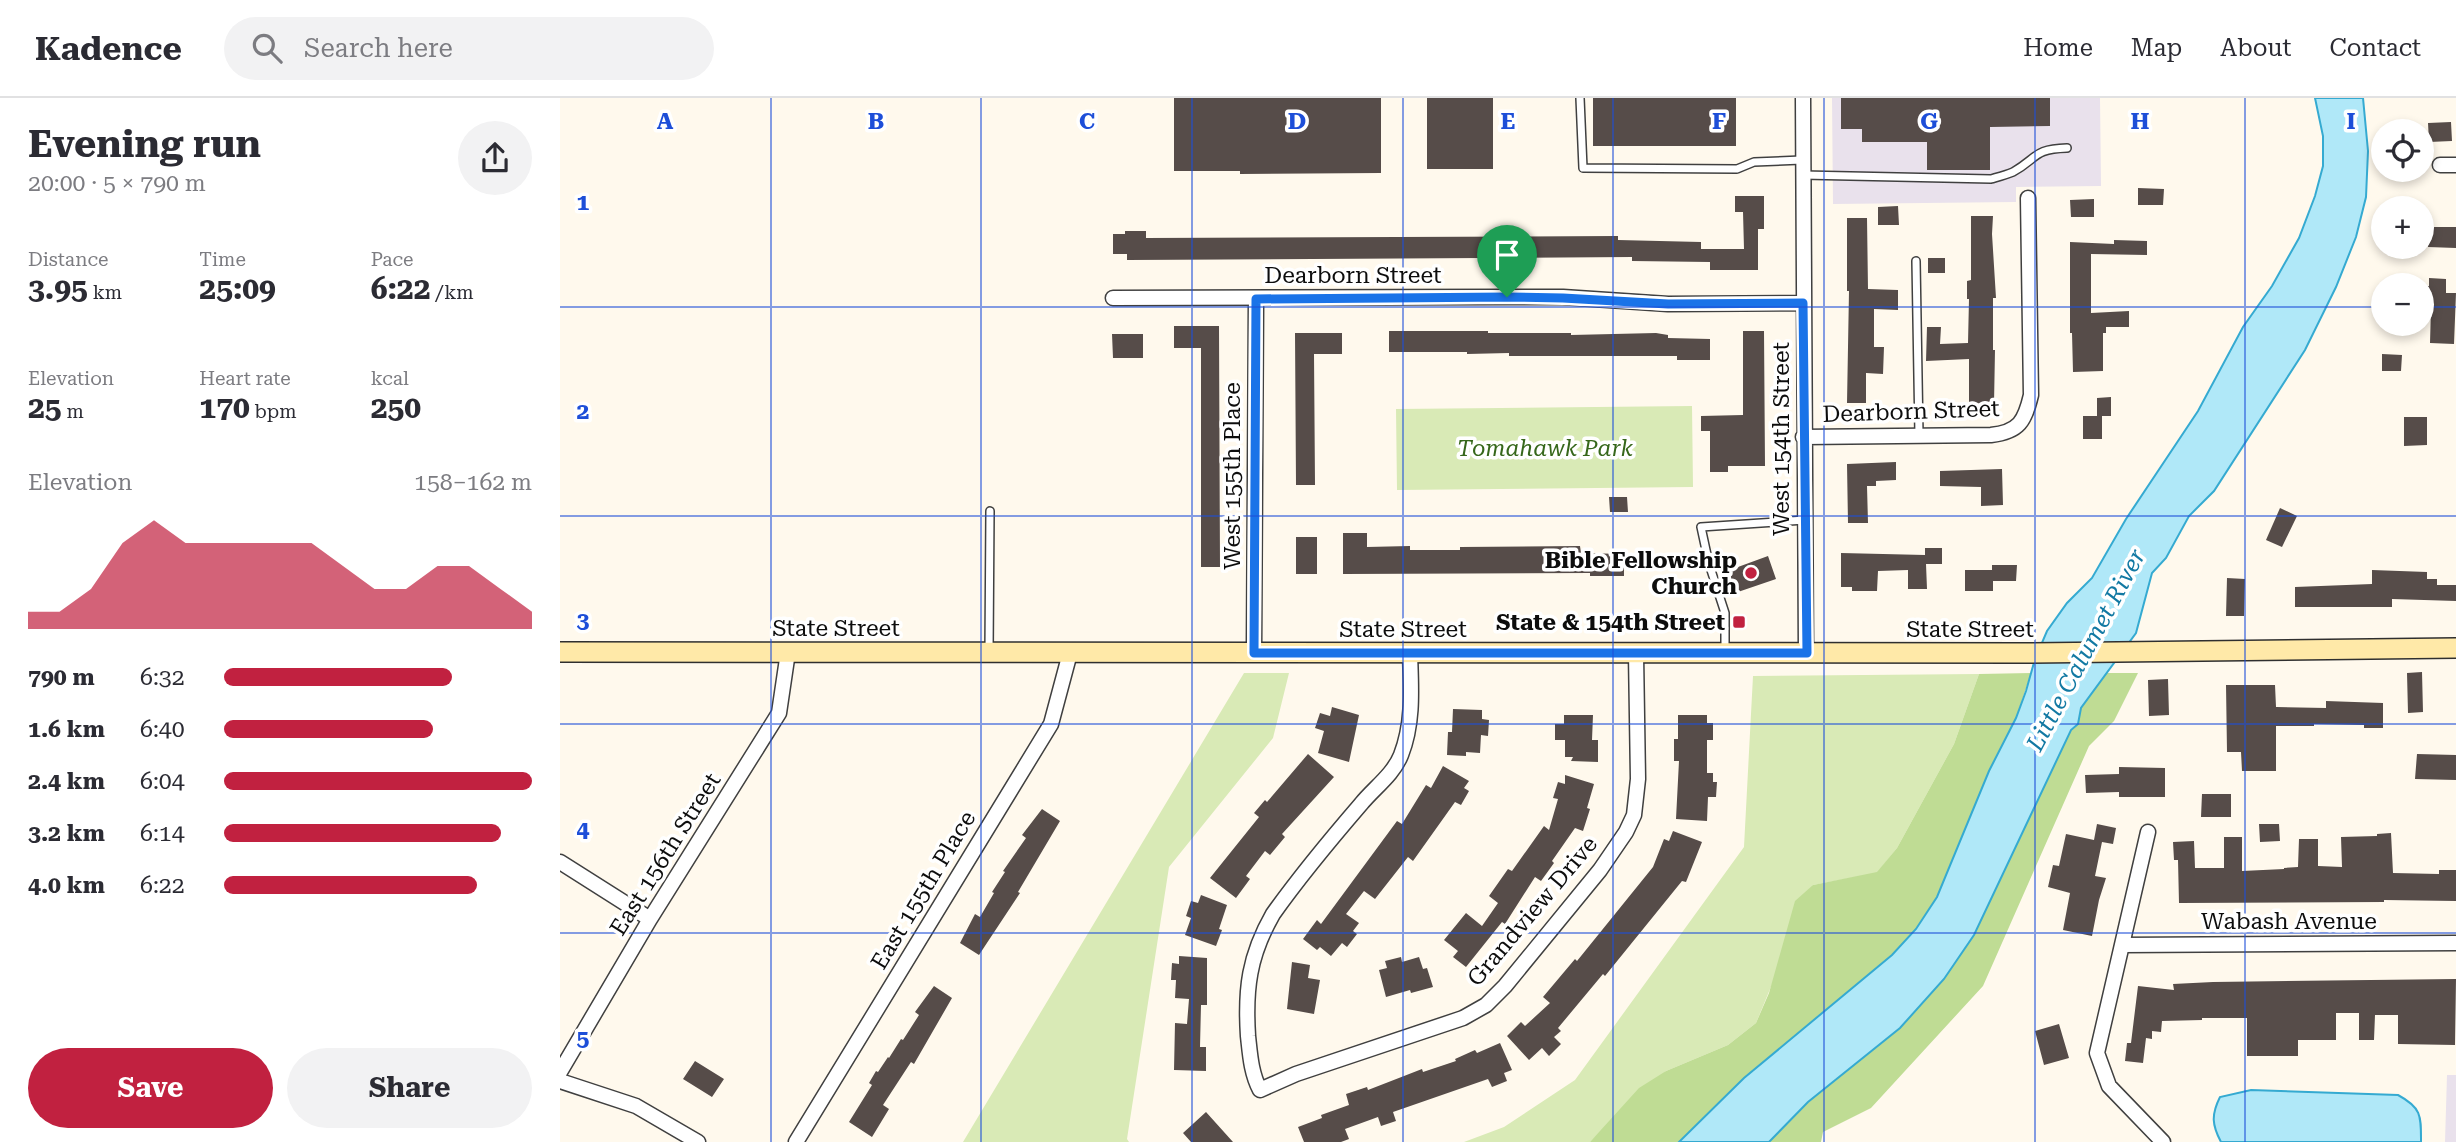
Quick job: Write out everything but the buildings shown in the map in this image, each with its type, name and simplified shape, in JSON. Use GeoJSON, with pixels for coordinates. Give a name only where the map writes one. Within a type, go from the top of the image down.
{"type":"FeatureCollection","features":[{"type":"Feature","properties":{"kind":"main road","name":"State Street"},"geometry":{"type":"LineString","coordinates":[[560,652],[2028,653],[2456,648]]}},
{"type":"Feature","properties":{"kind":"street","name":"West 154th Street"},"geometry":{"type":"LineString","coordinates":[[1802,98],[1807,653]]}},
{"type":"Feature","properties":{"kind":"street"},"geometry":{"type":"LineString","coordinates":[[2440,165],[2456,165]]}},
{"type":"Feature","properties":{"kind":"street","name":"Dearborn Street"},"geometry":{"type":"LineString","coordinates":[[1803,437],[1992,435],[2007,433],[2018,427],[2027,412],[2031,396],[2028,198]]}},
{"type":"Feature","properties":{"kind":"street","name":"Dearborn Street"},"geometry":{"type":"LineString","coordinates":[[1113,298],[1507,297],[1668,304],[1803,303]]}},
{"type":"Feature","properties":{"kind":"street","name":"West 155th Place"},"geometry":{"type":"LineString","coordinates":[[1254,653],[1256,299]]}},
{"type":"Feature","properties":{"kind":"street","name":"East 156th Street"},"geometry":{"type":"LineString","coordinates":[[560,1072],[650,919],[779,713],[788,652]]}},
{"type":"Feature","properties":{"kind":"street","name":"East 155th Place"},"geometry":{"type":"LineString","coordinates":[[796,1142],[1051,724],[1070,653]]}},
{"type":"Feature","properties":{"kind":"street","name":"Grandview Drive"},"geometry":{"type":"LineString","coordinates":[[1410,653],[1410,711],[1401,757],[1389,775],[1333,837],[1273,914],[1254,956],[1247,983],[1246,1018],[1254,1079],[1260,1090],[1296,1074],[1463,1018],[1486,1005],[1505,986],[1600,870],[1626,832],[1634,815],[1638,779],[1636,653]]}},
{"type":"Feature","properties":{"kind":"street"},"geometry":{"type":"LineString","coordinates":[[2148,832],[2096,1052],[2109,1086],[2163,1142]]}},
{"type":"Feature","properties":{"kind":"street"},"geometry":{"type":"LineString","coordinates":[[560,862],[650,919]]}},
{"type":"Feature","properties":{"kind":"street","name":"Wabash Avenue"},"geometry":{"type":"LineString","coordinates":[[2122,945],[2456,943]]}},
{"type":"Feature","properties":{"kind":"street"},"geometry":{"type":"LineString","coordinates":[[560,1081],[636,1106],[698,1142]]}},
{"type":"Feature","properties":{"kind":"lane"},"geometry":{"type":"LineString","coordinates":[[1580,98],[1583,168],[1737,169],[1754,162],[1991,179],[2012,172],[2047,148],[2067,148]]}},
{"type":"Feature","properties":{"kind":"lane"},"geometry":{"type":"LineString","coordinates":[[1916,261],[1919,436]]}},
{"type":"Feature","properties":{"kind":"lane"},"geometry":{"type":"LineString","coordinates":[[989,653],[990,511]]}},
{"type":"Feature","properties":{"kind":"lane"},"geometry":{"type":"LineString","coordinates":[[1725,653],[1725,612],[1709,564],[1701,527],[1805,520]]}},
{"type":"Feature","properties":{"kind":"shaded area"},"geometry":{"type":"Polygon","coordinates":[[[1832,98],[2100,98],[2101,186],[2016,187],[2016,202],[1833,204],[1832,98]]]}},
{"type":"Feature","properties":{"kind":"shaded area"},"geometry":{"type":"Polygon","coordinates":[[[2447,1075],[2456,1075],[2456,1142],[2445,1142],[2447,1075]]]}},
{"type":"Feature","properties":{"kind":"green space","name":"Tomahawk Park"},"geometry":{"type":"Polygon","coordinates":[[[1692,406],[1693,487],[1397,490],[1396,409],[1692,406]]]}},
{"type":"Feature","properties":{"kind":"green space"},"geometry":{"type":"Polygon","coordinates":[[[1244,673],[1289,673],[1273,738],[1169,867],[1127,1139],[1129,1142],[963,1142],[1244,673]]]}},
{"type":"Feature","properties":{"kind":"green space"},"geometry":{"type":"Polygon","coordinates":[[[2031,673],[2016,718],[1989,771],[1937,897],[1916,929],[1892,955],[1744,1078],[1679,1142],[1590,1142],[1639,1088],[1666,1071],[1728,1045],[1756,1023],[1769,993],[1795,901],[1813,885],[1877,872],[1897,848],[1954,744],[1979,674],[2031,673]]]}},
{"type":"Feature","properties":{"kind":"green space"},"geometry":{"type":"Polygon","coordinates":[[[2105,673],[2138,673],[2114,721],[2089,746],[1983,986],[1871,1108],[1823,1132],[1821,1142],[1769,1142],[1808,1102],[1900,1028],[1944,979],[1974,935],[2081,708],[2105,673]]]}},
{"type":"Feature","properties":{"kind":"green space"},"geometry":{"type":"Polygon","coordinates":[[[1979,674],[1954,744],[1897,848],[1877,873],[1813,885],[1756,1023],[1728,1045],[1666,1071],[1590,1142],[1464,1142],[1504,1127],[1575,1080],[1744,847],[1753,676],[1979,674]]]}},
{"type":"Feature","properties":{"kind":"water","name":"Little Calumet River"},"geometry":{"type":"Polygon","coordinates":[[[2315,98],[2363,98],[2368,151],[2366,197],[2356,237],[2336,287],[2305,350],[2214,491],[2189,516],[2166,558],[2152,573],[2136,633],[2081,708],[2078,724],[2071,730],[1974,935],[1944,979],[1900,1028],[1808,1102],[1769,1142],[1679,1142],[1744,1078],[1892,955],[1916,929],[1937,897],[1989,771],[2016,718],[2047,631],[2067,603],[2092,578],[2126,519],[2198,411],[2243,327],[2272,286],[2299,238],[2323,166],[2323,136],[2315,98]]]}},
{"type":"Feature","properties":{"kind":"water"},"geometry":{"type":"Polygon","coordinates":[[[2251,1090],[2398,1095],[2416,1109],[2421,1126],[2421,1142],[2221,1142],[2214,1120],[2220,1097],[2251,1090]]]}},
{"type":"Feature","properties":{"kind":"place","name":"Bible Fellowship Church"},"geometry":{"type":"Point","coordinates":[1751,573]}},
{"type":"Feature","properties":{"kind":"place","name":"State & 154th Street"},"geometry":{"type":"Point","coordinates":[1739,622]}},
{"type":"Feature","properties":{"kind":"route"},"geometry":{"type":"LineString","coordinates":[[1507,297],[1668,304],[1803,303],[1807,653],[1254,653],[1256,299],[1507,297]]}}]}
